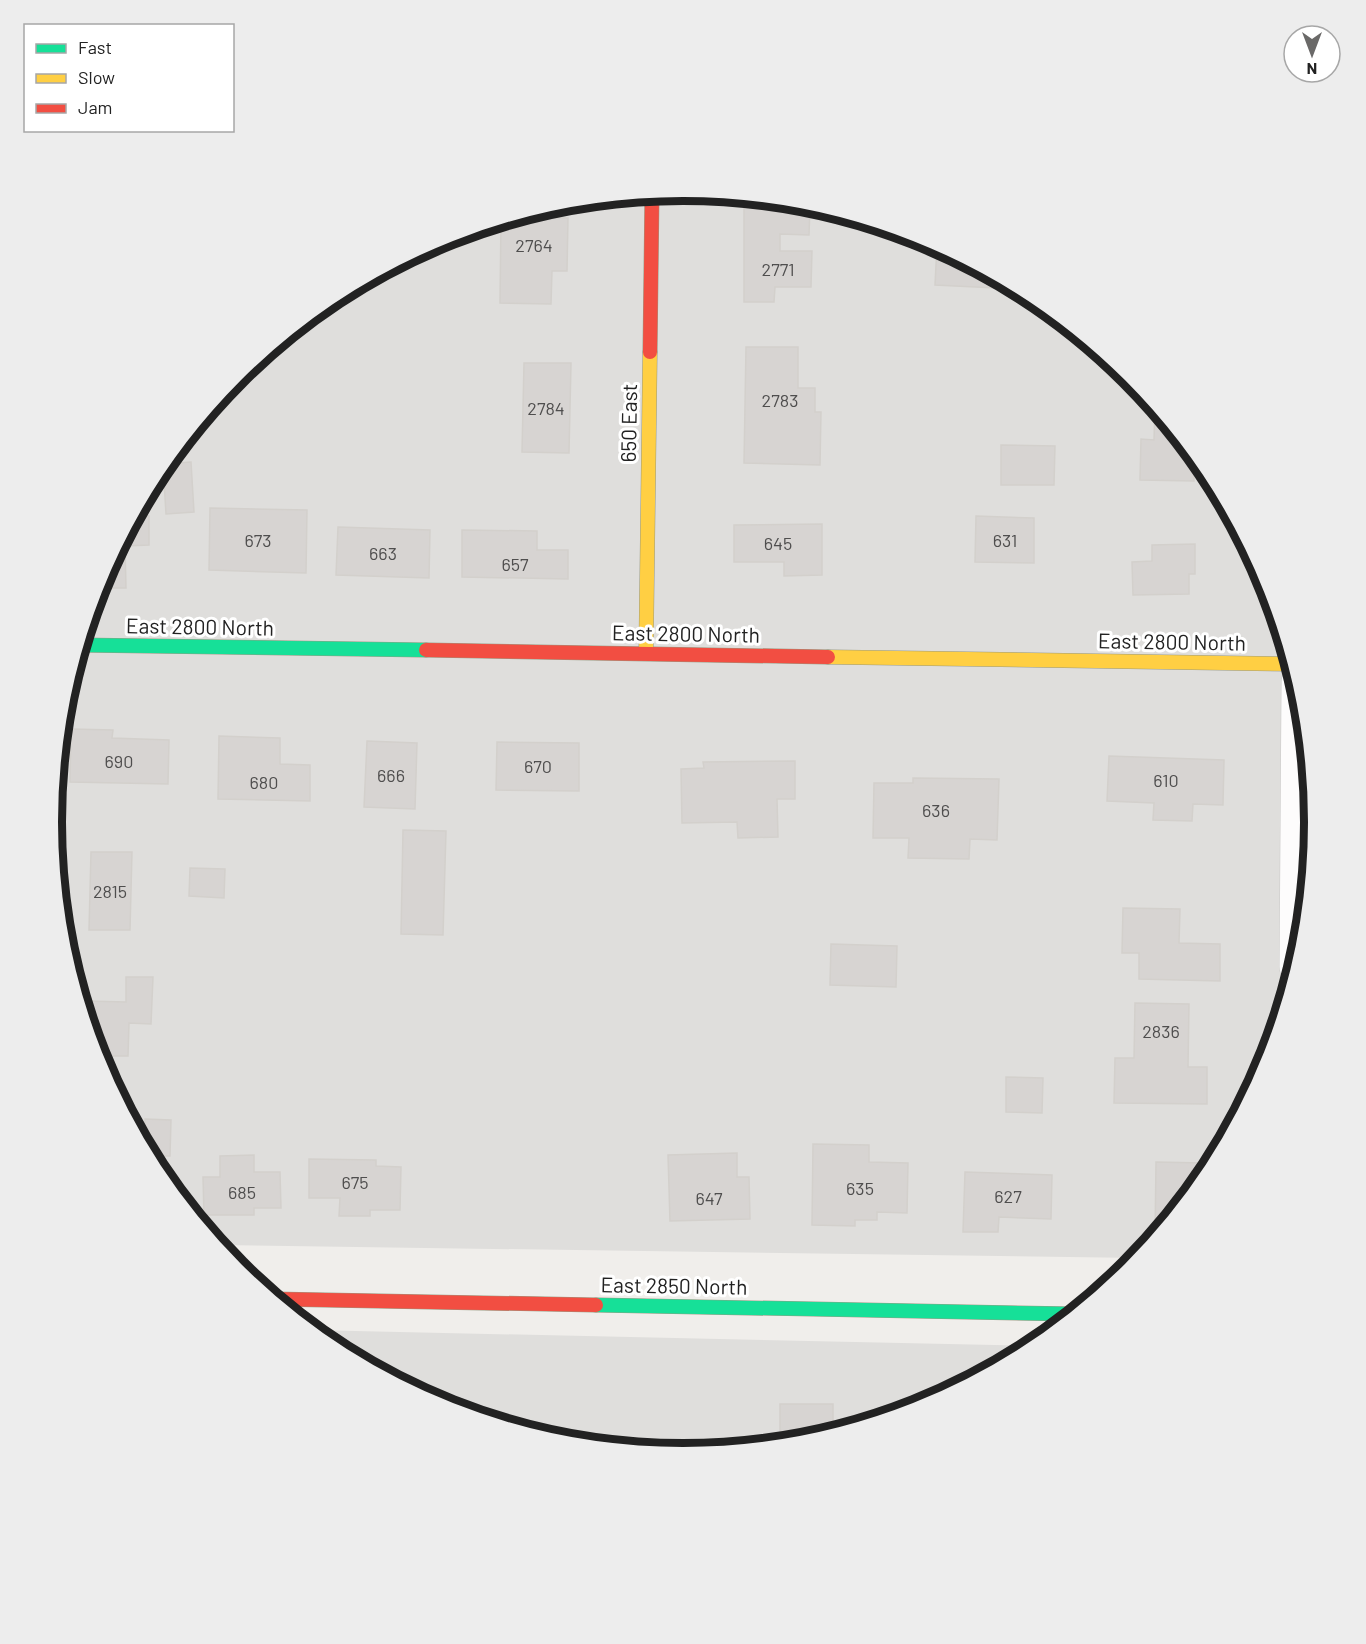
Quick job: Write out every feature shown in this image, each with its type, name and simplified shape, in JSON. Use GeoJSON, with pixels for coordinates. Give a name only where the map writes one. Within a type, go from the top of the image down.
{"type":"FeatureCollection","features":[{"type":"Feature","properties":{"kind":"street","name":"650 East"},"geometry":{"type":"LineString","coordinates":[[646,653],[652,202]]}},
{"type":"Feature","properties":{"kind":"street","name":"East 2800 North"},"geometry":{"type":"LineString","coordinates":[[87,645],[1284,664]]}},
{"type":"Feature","properties":{"kind":"street"},"geometry":{"type":"LineString","coordinates":[[1296,921],[1298,732]]}},
{"type":"Feature","properties":{"kind":"street","name":"East 2850 North"},"geometry":{"type":"LineString","coordinates":[[286,1299],[1063,1314]]}},
{"type":"Feature","properties":{"kind":"shaded area"},"geometry":{"type":"Polygon","coordinates":[[[642,202],[724,202],[764,206],[804,212],[883,233],[958,265],[994,284],[1028,305],[1093,355],[1150,412],[1176,444],[1200,477],[1240,547],[1272,622],[1283,661],[1293,701],[1303,781],[1303,863],[1299,903],[1293,943],[1272,1022],[1240,1097],[1200,1167],[1150,1232],[1125,1258],[229,1245],[190,1200],[145,1133],[109,1060],[94,1022],[73,943],[63,863],[62,822],[63,781],[73,701],[94,622],[126,547],[145,511],[166,477],[216,412],[273,355],[305,329],[338,305],[408,265],[483,233],[522,222],[562,212],[642,202]]]}},
{"type":"Feature","properties":{"kind":"shaded area"},"geometry":{"type":"Polygon","coordinates":[[[326,1330],[1017,1346],[958,1379],[883,1411],[804,1432],[724,1442],[683,1444],[642,1442],[562,1432],[483,1411],[408,1379],[372,1360],[326,1330]]]}},
{"type":"Feature","properties":{"kind":"building"},"geometry":{"type":"Polygon","coordinates":[[[744,205],[810,213],[809,235],[780,234],[780,251],[812,251],[811,287],[775,287],[774,302],[744,302],[744,205]]]}},
{"type":"Feature","properties":{"kind":"building"},"geometry":{"type":"Polygon","coordinates":[[[540,218],[568,218],[567,271],[552,271],[551,304],[500,303],[501,228],[540,218]]]}},
{"type":"Feature","properties":{"kind":"building"},"geometry":{"type":"Polygon","coordinates":[[[936,255],[1001,288],[935,285],[936,255]]]}},
{"type":"Feature","properties":{"kind":"building"},"geometry":{"type":"Polygon","coordinates":[[[746,347],[798,347],[798,388],[815,388],[815,412],[821,412],[820,465],[744,463],[746,347]]]}},
{"type":"Feature","properties":{"kind":"building"},"geometry":{"type":"Polygon","coordinates":[[[524,363],[571,363],[569,453],[522,452],[524,363]]]}},
{"type":"Feature","properties":{"kind":"building"},"geometry":{"type":"Polygon","coordinates":[[[1155,418],[1194,469],[1194,481],[1140,480],[1141,439],[1154,440],[1155,418]]]}},
{"type":"Feature","properties":{"kind":"building"},"geometry":{"type":"Polygon","coordinates":[[[1001,445],[1055,446],[1054,485],[1001,485],[1001,445]]]}},
{"type":"Feature","properties":{"kind":"building"},"geometry":{"type":"Polygon","coordinates":[[[191,462],[194,512],[166,514],[164,480],[176,463],[191,462]]]}},
{"type":"Feature","properties":{"kind":"building"},"geometry":{"type":"Polygon","coordinates":[[[210,508],[307,510],[306,573],[209,570],[210,508]]]}},
{"type":"Feature","properties":{"kind":"building"},"geometry":{"type":"Polygon","coordinates":[[[142,516],[149,516],[149,545],[127,546],[142,516]]]}},
{"type":"Feature","properties":{"kind":"building"},"geometry":{"type":"Polygon","coordinates":[[[976,516],[1034,518],[1034,563],[975,562],[976,516]]]}},
{"type":"Feature","properties":{"kind":"building"},"geometry":{"type":"Polygon","coordinates":[[[822,524],[822,575],[784,576],[784,562],[734,562],[734,525],[822,524]]]}},
{"type":"Feature","properties":{"kind":"building"},"geometry":{"type":"Polygon","coordinates":[[[338,527],[430,530],[429,578],[336,575],[338,527]]]}},
{"type":"Feature","properties":{"kind":"building"},"geometry":{"type":"Polygon","coordinates":[[[462,530],[537,531],[537,550],[568,550],[568,579],[462,577],[462,530]]]}},
{"type":"Feature","properties":{"kind":"building"},"geometry":{"type":"Polygon","coordinates":[[[1195,544],[1195,574],[1189,574],[1189,594],[1133,595],[1132,562],[1152,561],[1152,545],[1195,544]]]}},
{"type":"Feature","properties":{"kind":"building"},"geometry":{"type":"Polygon","coordinates":[[[125,549],[126,588],[107,588],[125,549]]]}},
{"type":"Feature","properties":{"kind":"building"},"geometry":{"type":"Polygon","coordinates":[[[71,729],[113,730],[112,738],[169,740],[168,784],[70,782],[71,729]]]}},
{"type":"Feature","properties":{"kind":"building"},"geometry":{"type":"Polygon","coordinates":[[[219,736],[280,738],[280,764],[310,765],[310,801],[218,799],[219,736]]]}},
{"type":"Feature","properties":{"kind":"building"},"geometry":{"type":"Polygon","coordinates":[[[367,741],[417,743],[415,809],[364,807],[367,741]]]}},
{"type":"Feature","properties":{"kind":"building"},"geometry":{"type":"Polygon","coordinates":[[[497,742],[579,743],[579,791],[496,790],[497,742]]]}},
{"type":"Feature","properties":{"kind":"building"},"geometry":{"type":"Polygon","coordinates":[[[1109,756],[1224,760],[1223,805],[1193,804],[1192,821],[1153,820],[1154,803],[1107,801],[1109,756]]]}},
{"type":"Feature","properties":{"kind":"building"},"geometry":{"type":"Polygon","coordinates":[[[795,761],[795,799],[777,799],[778,837],[738,838],[737,822],[682,823],[681,769],[704,768],[703,762],[795,761]]]}},
{"type":"Feature","properties":{"kind":"building"},"geometry":{"type":"Polygon","coordinates":[[[913,778],[999,779],[997,840],[970,839],[969,859],[908,858],[909,838],[873,838],[874,783],[913,783],[913,778]]]}},
{"type":"Feature","properties":{"kind":"building"},"geometry":{"type":"Polygon","coordinates":[[[403,830],[446,831],[443,935],[401,934],[403,830]]]}},
{"type":"Feature","properties":{"kind":"building"},"geometry":{"type":"Polygon","coordinates":[[[91,852],[132,852],[130,930],[89,930],[91,852]]]}},
{"type":"Feature","properties":{"kind":"building"},"geometry":{"type":"Polygon","coordinates":[[[190,868],[225,869],[224,898],[189,896],[190,868]]]}},
{"type":"Feature","properties":{"kind":"building"},"geometry":{"type":"Polygon","coordinates":[[[1123,908],[1180,909],[1179,943],[1220,944],[1220,981],[1139,979],[1139,953],[1122,953],[1123,908]]]}},
{"type":"Feature","properties":{"kind":"building"},"geometry":{"type":"Polygon","coordinates":[[[831,944],[897,946],[896,987],[830,985],[831,944]]]}},
{"type":"Feature","properties":{"kind":"building"},"geometry":{"type":"Polygon","coordinates":[[[126,977],[153,977],[151,1024],[129,1023],[128,1056],[107,1056],[88,1001],[126,1002],[126,977]]]}},
{"type":"Feature","properties":{"kind":"building"},"geometry":{"type":"Polygon","coordinates":[[[1135,1003],[1189,1004],[1188,1067],[1207,1067],[1207,1104],[1114,1103],[1115,1058],[1134,1058],[1135,1003]]]}},
{"type":"Feature","properties":{"kind":"building"},"geometry":{"type":"Polygon","coordinates":[[[1006,1077],[1043,1078],[1042,1113],[1006,1112],[1006,1077]]]}},
{"type":"Feature","properties":{"kind":"building"},"geometry":{"type":"Polygon","coordinates":[[[145,1119],[171,1120],[170,1156],[159,1156],[145,1132],[145,1119]]]}},
{"type":"Feature","properties":{"kind":"building"},"geometry":{"type":"Polygon","coordinates":[[[813,1144],[869,1145],[869,1162],[908,1163],[907,1213],[877,1212],[877,1220],[855,1220],[855,1226],[812,1225],[813,1144]]]}},
{"type":"Feature","properties":{"kind":"building"},"geometry":{"type":"Polygon","coordinates":[[[737,1153],[737,1177],[749,1177],[750,1219],[670,1221],[668,1155],[737,1153]]]}},
{"type":"Feature","properties":{"kind":"building"},"geometry":{"type":"Polygon","coordinates":[[[254,1155],[254,1172],[280,1172],[281,1208],[254,1208],[254,1215],[204,1215],[203,1177],[220,1177],[220,1156],[254,1155]]]}},
{"type":"Feature","properties":{"kind":"building"},"geometry":{"type":"Polygon","coordinates":[[[309,1159],[376,1160],[376,1166],[401,1167],[400,1210],[370,1210],[370,1216],[339,1216],[340,1198],[309,1198],[309,1159]]]}},
{"type":"Feature","properties":{"kind":"building"},"geometry":{"type":"Polygon","coordinates":[[[1156,1162],[1202,1163],[1176,1200],[1155,1226],[1156,1162]]]}},
{"type":"Feature","properties":{"kind":"building"},"geometry":{"type":"Polygon","coordinates":[[[965,1172],[1052,1175],[1051,1219],[999,1217],[998,1232],[963,1232],[965,1172]]]}},
{"type":"Feature","properties":{"kind":"building"},"geometry":{"type":"Polygon","coordinates":[[[780,1404],[833,1404],[833,1425],[780,1436],[780,1404]]]}},
{"type":"Feature","properties":{"kind":"traffic: fast"},"geometry":{"type":"LineString","coordinates":[[87,645],[426,650]]}},
{"type":"Feature","properties":{"kind":"traffic: fast"},"geometry":{"type":"LineString","coordinates":[[596,1305],[1063,1314]]}},
{"type":"Feature","properties":{"kind":"traffic: slow"},"geometry":{"type":"LineString","coordinates":[[646,653],[650,352]]}},
{"type":"Feature","properties":{"kind":"traffic: slow"},"geometry":{"type":"LineString","coordinates":[[828,657],[1284,664]]}},
{"type":"Feature","properties":{"kind":"traffic: jam"},"geometry":{"type":"LineString","coordinates":[[650,352],[652,202]]}},
{"type":"Feature","properties":{"kind":"traffic: jam"},"geometry":{"type":"LineString","coordinates":[[426,650],[828,657]]}},
{"type":"Feature","properties":{"kind":"traffic: jam"},"geometry":{"type":"LineString","coordinates":[[286,1299],[596,1305]]}}]}
